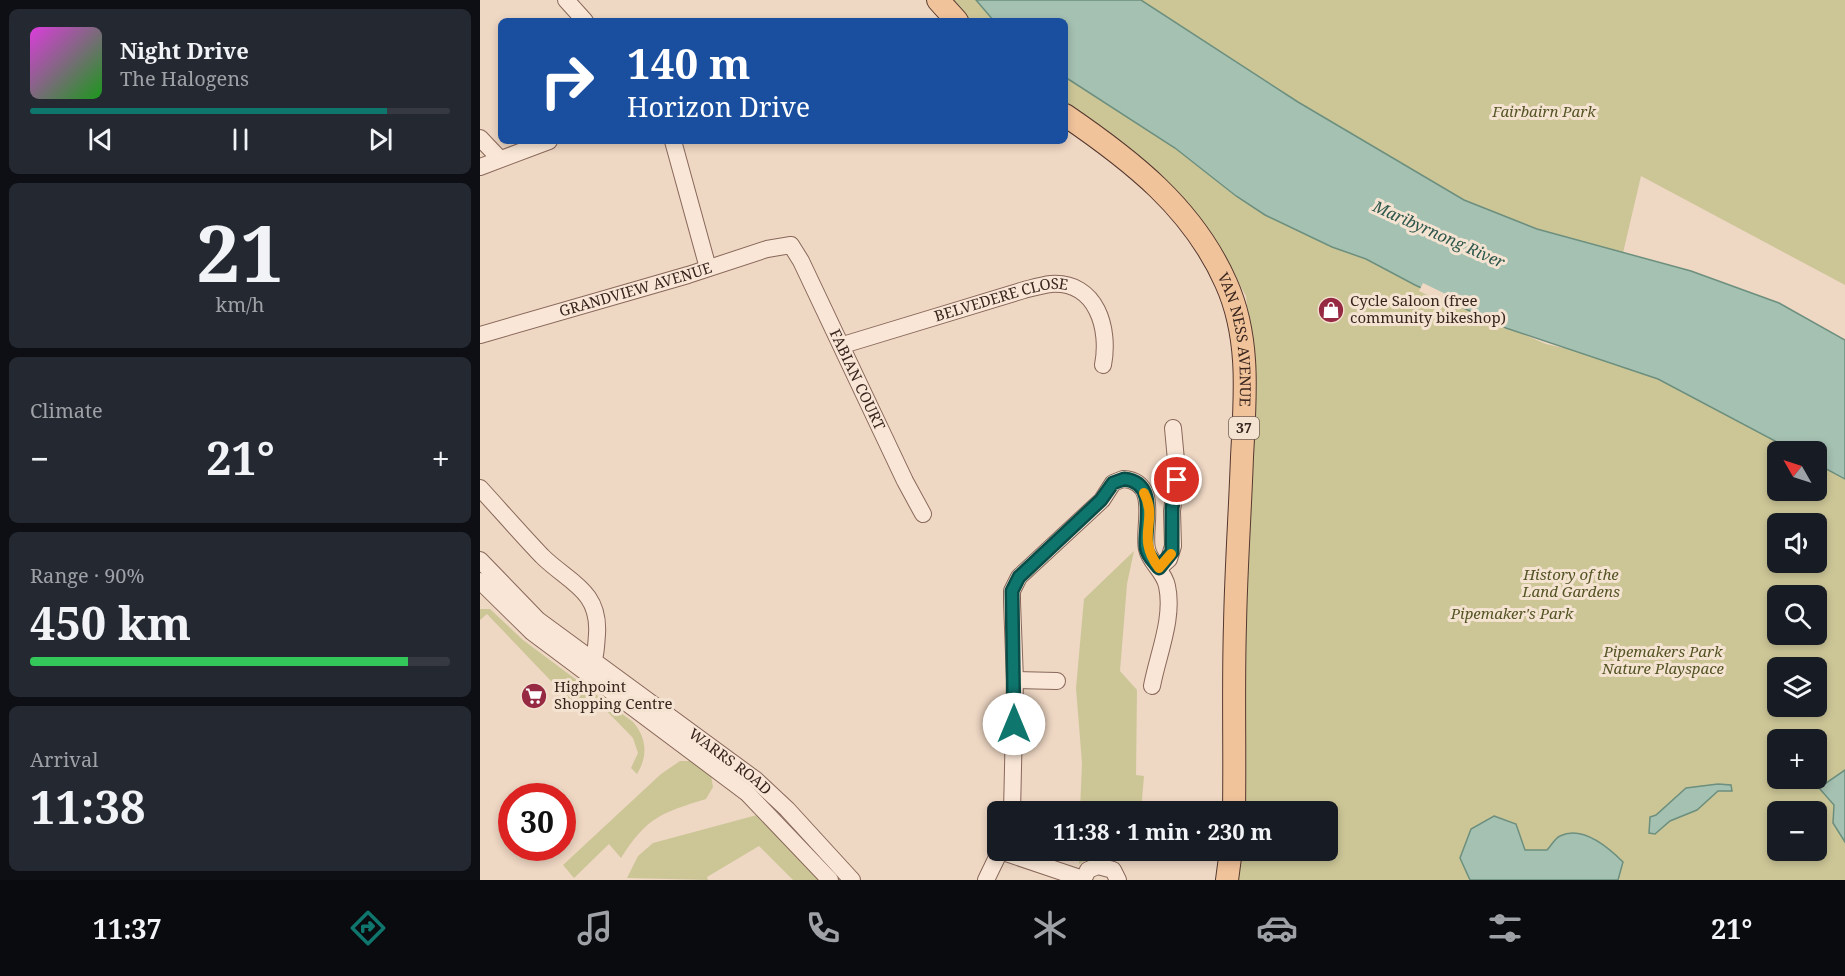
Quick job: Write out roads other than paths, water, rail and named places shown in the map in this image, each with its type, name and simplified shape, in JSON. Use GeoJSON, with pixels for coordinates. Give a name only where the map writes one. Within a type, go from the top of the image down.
{"type":"FeatureCollection","features":[{"type":"Feature","properties":{"kind":"main road"},"geometry":{"type":"LineString","coordinates":[[938,0],[954,18]]}},
{"type":"Feature","properties":{"kind":"main road","name":"VAN NESS AVENUE"},"geometry":{"type":"LineString","coordinates":[[1068,117],[1129,161],[1179,209],[1215,259],[1235,305],[1243,346],[1246,387],[1235,625],[1234,801]]}},
{"type":"Feature","properties":{"kind":"main road"},"geometry":{"type":"LineString","coordinates":[[1227,880],[1230,861]]}},
{"type":"Feature","properties":{"kind":"street"},"geometry":{"type":"LineString","coordinates":[[566,0],[582,18]]}},
{"type":"Feature","properties":{"kind":"street"},"geometry":{"type":"LineString","coordinates":[[480,138],[500,159]]}},
{"type":"Feature","properties":{"kind":"street"},"geometry":{"type":"LineString","coordinates":[[480,167],[541,144]]}},
{"type":"Feature","properties":{"kind":"street"},"geometry":{"type":"LineString","coordinates":[[673,144],[708,268]]}},
{"type":"Feature","properties":{"kind":"street","name":"GRANDVIEW AVENUE"},"geometry":{"type":"LineString","coordinates":[[480,335],[767,249],[790,245]]}},
{"type":"Feature","properties":{"kind":"street","name":"FABIAN COURT"},"geometry":{"type":"LineString","coordinates":[[790,245],[797,253],[843,345],[905,481],[923,514]]}},
{"type":"Feature","properties":{"kind":"street","name":"BELVEDERE CLOSE"},"geometry":{"type":"LineString","coordinates":[[843,345],[1050,284],[1061,285],[1084,296],[1101,314],[1106,338],[1103,365]]}},
{"type":"Feature","properties":{"kind":"street"},"geometry":{"type":"LineString","coordinates":[[1161,572],[1172,552],[1172,518],[1177,471],[1173,428]]}},
{"type":"Feature","properties":{"kind":"street"},"geometry":{"type":"LineString","coordinates":[[1012,801],[1015,680],[1012,602],[1015,583],[1101,500],[1117,481],[1132,481],[1146,497],[1149,509],[1146,548],[1161,572],[1168,608],[1152,686]]}},
{"type":"Feature","properties":{"kind":"street"},"geometry":{"type":"LineString","coordinates":[[480,488],[543,556],[571,579],[591,601],[598,624],[591,667]]}},
{"type":"Feature","properties":{"kind":"street"},"geometry":{"type":"LineString","coordinates":[[480,560],[538,620],[591,667]]}},
{"type":"Feature","properties":{"kind":"street"},"geometry":{"type":"LineString","coordinates":[[480,581],[532,632],[591,667]]}},
{"type":"Feature","properties":{"kind":"street","name":"WARRS ROAD"},"geometry":{"type":"LineString","coordinates":[[591,667],[747,793],[830,880]]}},
{"type":"Feature","properties":{"kind":"street","name":"WARRS ROAD"},"geometry":{"type":"LineString","coordinates":[[591,667],[756,780],[794,816],[852,880]]}},
{"type":"Feature","properties":{"kind":"street"},"geometry":{"type":"LineString","coordinates":[[1015,680],[1057,681]]}},
{"type":"Feature","properties":{"kind":"street"},"geometry":{"type":"LineString","coordinates":[[987,880],[996,861]]}},
{"type":"Feature","properties":{"kind":"street"},"geometry":{"type":"LineString","coordinates":[[1029,861],[1083,880],[1088,870],[1104,866],[1113,870],[1118,880]]}},
{"type":"Feature","properties":{"kind":"water","name":"Maribyrnong River"},"geometry":{"type":"Polygon","coordinates":[[[976,0],[1141,0],[1298,102],[1464,200],[1537,229],[1691,271],[1779,303],[1845,340],[1845,479],[1827,469],[1827,441],[1775,441],[1658,379],[1506,328],[1366,259],[1332,247],[1265,215],[1236,196],[1175,148],[1068,79],[1068,18],[991,18],[976,0]]]}},
{"type":"Feature","properties":{"kind":"water"},"geometry":{"type":"Polygon","coordinates":[[[1845,770],[1845,842],[1833,823],[1834,805],[1820,789],[1827,789],[1827,782],[1845,770]]]}},
{"type":"Feature","properties":{"kind":"water"},"geometry":{"type":"Polygon","coordinates":[[[1718,784],[1731,785],[1732,791],[1718,791],[1697,810],[1670,821],[1655,834],[1649,833],[1650,817],[1656,815],[1686,788],[1718,784]]]}},
{"type":"Feature","properties":{"kind":"water"},"geometry":{"type":"Polygon","coordinates":[[[1494,816],[1516,824],[1525,850],[1547,850],[1558,837],[1568,833],[1577,833],[1594,840],[1623,862],[1618,880],[1470,880],[1460,858],[1471,829],[1494,816]]]}},
{"type":"Feature","properties":{"kind":"place","name":"Cycle Saloon (free community bikeshop)"},"geometry":{"type":"Point","coordinates":[1331,310]}},
{"type":"Feature","properties":{"kind":"place","name":"Highpoint Shopping Centre"},"geometry":{"type":"Point","coordinates":[534,696]}},
{"type":"Feature","properties":{"kind":"park label","name":"Fairbairn Park"},"geometry":{"type":"Point","coordinates":[1544,112]}},
{"type":"Feature","properties":{"kind":"park label","name":"History of the Land Gardens"},"geometry":{"type":"Point","coordinates":[1571,584]}},
{"type":"Feature","properties":{"kind":"park label","name":"Pipemaker's Park"},"geometry":{"type":"Point","coordinates":[1512,614]}},
{"type":"Feature","properties":{"kind":"park label","name":"Pipemakers Park Nature Playspace"},"geometry":{"type":"Point","coordinates":[1663,660]}}]}
